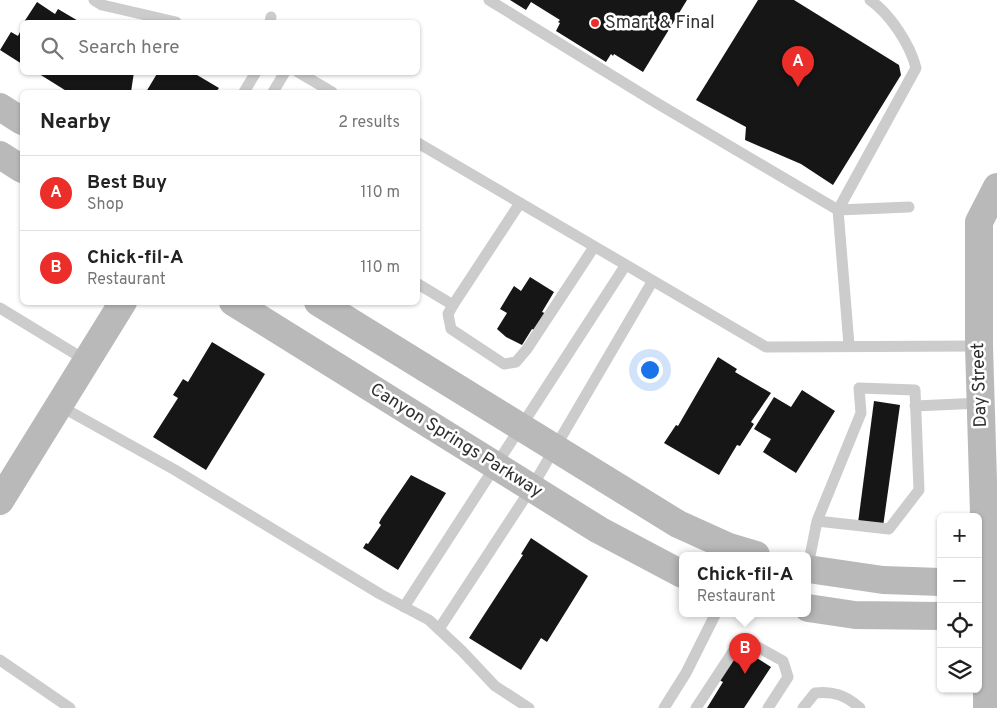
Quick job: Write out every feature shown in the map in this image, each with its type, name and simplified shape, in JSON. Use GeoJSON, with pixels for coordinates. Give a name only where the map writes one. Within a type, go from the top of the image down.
{"type":"FeatureCollection","features":[{"type":"Feature","properties":{"kind":"street"},"geometry":{"type":"LineString","coordinates":[[0,107],[20,120]]}},
{"type":"Feature","properties":{"kind":"street"},"geometry":{"type":"LineString","coordinates":[[0,154],[20,168]]}},
{"type":"Feature","properties":{"kind":"street","name":"Day Street"},"geometry":{"type":"LineString","coordinates":[[988,708],[988,615],[979,346],[979,222],[997,186]]}},
{"type":"Feature","properties":{"kind":"street"},"geometry":{"type":"LineString","coordinates":[[0,501],[89,362],[122,305]]}},
{"type":"Feature","properties":{"kind":"street","name":"Canyon Springs Parkway"},"geometry":{"type":"LineString","coordinates":[[238,305],[599,530],[679,572]]}},
{"type":"Feature","properties":{"kind":"street"},"geometry":{"type":"LineString","coordinates":[[323,305],[554,450],[678,524],[728,547],[746,552]]}},
{"type":"Feature","properties":{"kind":"street"},"geometry":{"type":"LineString","coordinates":[[811,568],[883,580],[937,582]]}},
{"type":"Feature","properties":{"kind":"street"},"geometry":{"type":"LineString","coordinates":[[811,608],[855,615],[937,616]]}},
{"type":"Feature","properties":{"kind":"lane"},"geometry":{"type":"LineString","coordinates":[[94,0],[102,5],[167,20]]}},
{"type":"Feature","properties":{"kind":"lane"},"geometry":{"type":"LineString","coordinates":[[488,0],[654,102],[838,210],[909,207]]}},
{"type":"Feature","properties":{"kind":"lane"},"geometry":{"type":"LineString","coordinates":[[849,345],[838,210],[916,68],[912,52],[878,6],[870,0]]}},
{"type":"Feature","properties":{"kind":"lane"},"geometry":{"type":"LineString","coordinates":[[245,90],[254,75]]}},
{"type":"Feature","properties":{"kind":"lane"},"geometry":{"type":"LineString","coordinates":[[275,90],[283,75]]}},
{"type":"Feature","properties":{"kind":"lane"},"geometry":{"type":"LineString","coordinates":[[303,75],[329,90]]}},
{"type":"Feature","properties":{"kind":"lane"},"geometry":{"type":"LineString","coordinates":[[420,144],[652,282],[766,347],[849,345],[979,346]]}},
{"type":"Feature","properties":{"kind":"lane"},"geometry":{"type":"LineString","coordinates":[[520,203],[448,314],[450,329],[504,364],[516,362],[527,349],[594,247]]}},
{"type":"Feature","properties":{"kind":"lane"},"geometry":{"type":"LineString","coordinates":[[404,607],[626,266]]}},
{"type":"Feature","properties":{"kind":"lane"},"geometry":{"type":"LineString","coordinates":[[439,629],[532,487],[652,282]]}},
{"type":"Feature","properties":{"kind":"lane"},"geometry":{"type":"LineString","coordinates":[[420,285],[453,305]]}},
{"type":"Feature","properties":{"kind":"lane"},"geometry":{"type":"LineString","coordinates":[[0,308],[89,362]]}},
{"type":"Feature","properties":{"kind":"lane"},"geometry":{"type":"LineString","coordinates":[[811,552],[817,521],[861,413],[859,388],[915,390],[918,490],[889,529],[817,521]]}},
{"type":"Feature","properties":{"kind":"lane"},"geometry":{"type":"LineString","coordinates":[[915,406],[981,403]]}},
{"type":"Feature","properties":{"kind":"lane"},"geometry":{"type":"LineString","coordinates":[[60,406],[175,470],[404,607],[429,620],[495,686],[530,708]]}},
{"type":"Feature","properties":{"kind":"lane"},"geometry":{"type":"LineString","coordinates":[[664,708],[686,673],[714,617]]}},
{"type":"Feature","properties":{"kind":"lane"},"geometry":{"type":"LineString","coordinates":[[696,708],[738,644],[747,641],[783,661],[788,677],[768,708]]}},
{"type":"Feature","properties":{"kind":"lane"},"geometry":{"type":"LineString","coordinates":[[0,660],[70,708]]}},
{"type":"Feature","properties":{"kind":"lane"},"geometry":{"type":"LineString","coordinates":[[803,708],[815,693],[830,691],[850,699],[860,708]]}},
{"type":"Feature","properties":{"kind":"building"},"geometry":{"type":"Polygon","coordinates":[[[510,0],[687,0],[643,72],[614,54],[613,56],[611,54],[606,62],[556,31],[560,20],[531,2],[526,10],[510,0]]]}},
{"type":"Feature","properties":{"kind":"building"},"geometry":{"type":"Polygon","coordinates":[[[758,0],[794,0],[899,65],[901,75],[833,185],[801,164],[745,140],[746,127],[696,100],[758,0]]]}},
{"type":"Feature","properties":{"kind":"building"},"geometry":{"type":"Polygon","coordinates":[[[37,2],[55,14],[58,9],[77,20],[25,20],[37,2]]]}},
{"type":"Feature","properties":{"kind":"building"},"geometry":{"type":"Polygon","coordinates":[[[11,32],[18,36],[20,32],[20,63],[0,50],[11,32]]]}},
{"type":"Feature","properties":{"kind":"building"},"geometry":{"type":"Polygon","coordinates":[[[41,75],[134,75],[131,90],[65,90],[41,75]]]}},
{"type":"Feature","properties":{"kind":"building"},"geometry":{"type":"Polygon","coordinates":[[[156,75],[197,75],[219,88],[218,90],[147,90],[156,75]]]}},
{"type":"Feature","properties":{"kind":"building"},"geometry":{"type":"Polygon","coordinates":[[[530,277],[554,292],[542,312],[547,314],[535,330],[532,329],[522,345],[506,337],[497,329],[507,313],[500,309],[514,286],[521,291],[530,277]]]}},
{"type":"Feature","properties":{"kind":"building"},"geometry":{"type":"Polygon","coordinates":[[[212,342],[265,374],[206,470],[153,437],[178,398],[173,395],[183,379],[188,382],[212,342]]]}},
{"type":"Feature","properties":{"kind":"building"},"geometry":{"type":"Polygon","coordinates":[[[718,357],[737,369],[735,372],[771,393],[751,422],[754,424],[740,446],[737,445],[719,475],[664,443],[676,425],[678,426],[718,357]]]}},
{"type":"Feature","properties":{"kind":"building"},"geometry":{"type":"Polygon","coordinates":[[[802,390],[835,411],[796,473],[763,452],[771,439],[754,429],[774,397],[791,407],[802,390]]]}},
{"type":"Feature","properties":{"kind":"building"},"geometry":{"type":"Polygon","coordinates":[[[874,401],[900,405],[883,527],[858,523],[874,401]]]}},
{"type":"Feature","properties":{"kind":"building"},"geometry":{"type":"Polygon","coordinates":[[[411,475],[446,493],[398,570],[363,548],[381,525],[379,523],[381,519],[411,475]]]}},
{"type":"Feature","properties":{"kind":"building"},"geometry":{"type":"Polygon","coordinates":[[[531,538],[588,576],[547,642],[541,638],[521,670],[469,638],[523,555],[521,554],[531,538]]]}},
{"type":"Feature","properties":{"kind":"building"},"geometry":{"type":"Polygon","coordinates":[[[744,650],[771,667],[744,708],[707,708],[723,682],[719,680],[736,653],[740,655],[744,650]]]}},
{"type":"Feature","properties":{"kind":"place","name":"Smart & Final"},"geometry":{"type":"Point","coordinates":[595,23]}},
{"type":"Feature","properties":{"kind":"place","name":"Best Buy"},"geometry":{"type":"Point","coordinates":[798,87]}},
{"type":"Feature","properties":{"kind":"place","name":"Chick-fil-A"},"geometry":{"type":"Point","coordinates":[745,674]}}]}
